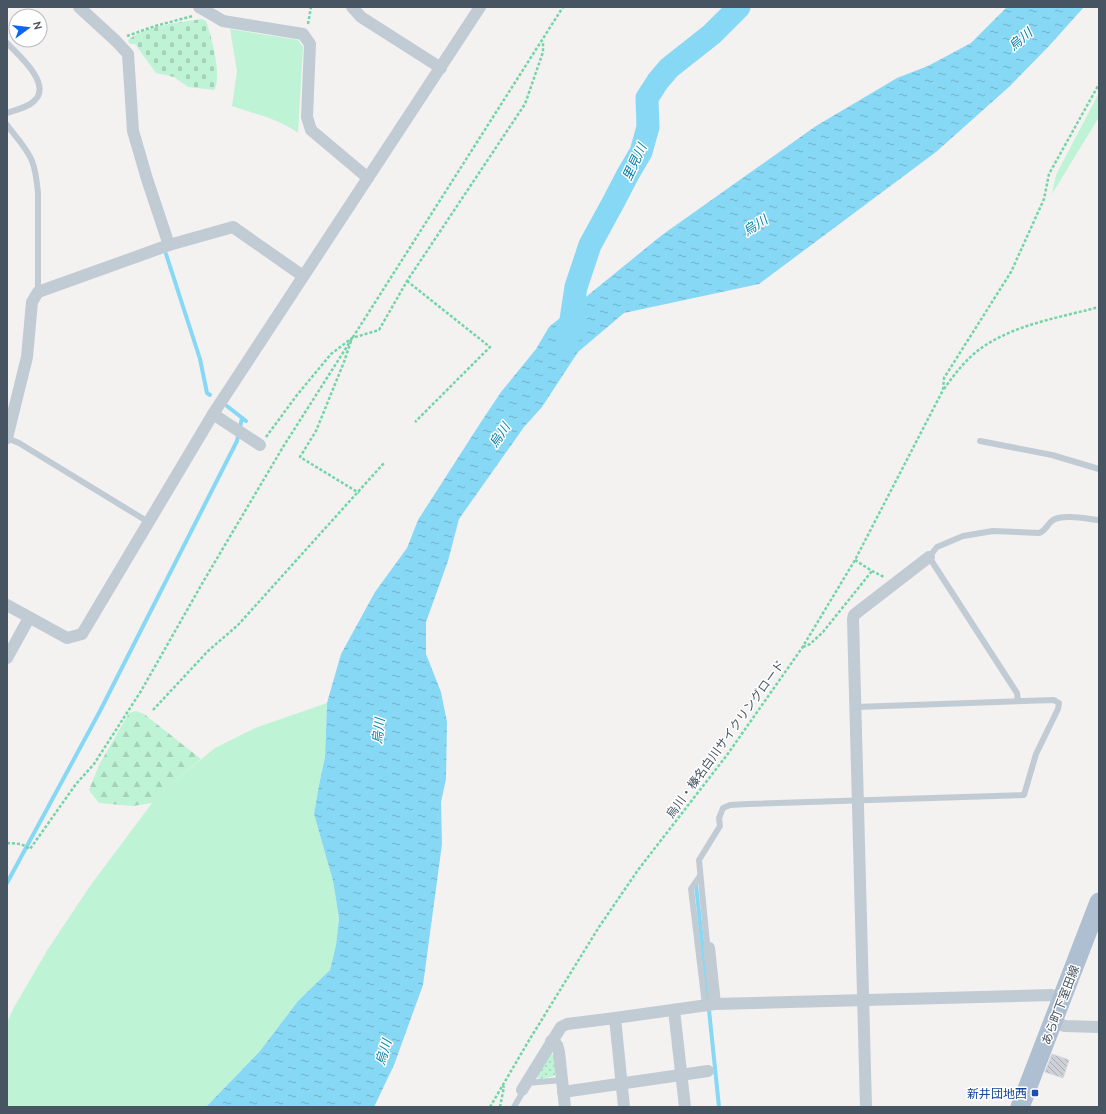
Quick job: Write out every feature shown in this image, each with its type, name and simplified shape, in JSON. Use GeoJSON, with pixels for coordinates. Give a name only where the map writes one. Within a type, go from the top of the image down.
{"type":"FeatureCollection","features":[{"type":"Feature","properties":{"kind":"main road","name":"あら町下室田線"},"geometry":{"type":"LineString","coordinates":[[1020,1107],[1099,902]]}},
{"type":"Feature","properties":{"kind":"street"},"geometry":{"type":"LineString","coordinates":[[79,7],[128,54],[133,130],[147,179],[169,245]]}},
{"type":"Feature","properties":{"kind":"street"},"geometry":{"type":"LineString","coordinates":[[352,7],[361,17],[440,68]]}},
{"type":"Feature","properties":{"kind":"street"},"geometry":{"type":"LineString","coordinates":[[7,605],[67,638],[82,634],[150,523],[213,414],[480,7]]}},
{"type":"Feature","properties":{"kind":"street"},"geometry":{"type":"LineString","coordinates":[[204,10],[223,21],[304,34],[310,44],[307,117],[310,130],[368,178]]}},
{"type":"Feature","properties":{"kind":"street"},"geometry":{"type":"LineString","coordinates":[[7,438],[27,357],[32,302],[38,292],[169,245],[233,227],[303,276]]}},
{"type":"Feature","properties":{"kind":"street"},"geometry":{"type":"LineString","coordinates":[[213,414],[260,445]]}},
{"type":"Feature","properties":{"kind":"street"},"geometry":{"type":"LineString","coordinates":[[866,1107],[853,619],[854,615],[929,557]]}},
{"type":"Feature","properties":{"kind":"street"},"geometry":{"type":"LineString","coordinates":[[7,658],[29,618]]}},
{"type":"Feature","properties":{"kind":"street"},"geometry":{"type":"LineString","coordinates":[[709,948],[710,1005]]}},
{"type":"Feature","properties":{"kind":"street"},"geometry":{"type":"LineString","coordinates":[[524,1086],[561,1026],[567,1024],[710,1005],[1051,995],[1061,998]]}},
{"type":"Feature","properties":{"kind":"street"},"geometry":{"type":"LineString","coordinates":[[674,1010],[685,1107]]}},
{"type":"Feature","properties":{"kind":"street"},"geometry":{"type":"LineString","coordinates":[[615,1018],[624,1107]]}},
{"type":"Feature","properties":{"kind":"street"},"geometry":{"type":"LineString","coordinates":[[1053,1022],[1064,1026],[1099,1027]]}},
{"type":"Feature","properties":{"kind":"street"},"geometry":{"type":"LineString","coordinates":[[551,1041],[557,1045],[564,1107]]}},
{"type":"Feature","properties":{"kind":"street"},"geometry":{"type":"LineString","coordinates":[[563,1092],[708,1071]]}},
{"type":"Feature","properties":{"kind":"lane"},"geometry":{"type":"LineString","coordinates":[[7,43],[35,74],[40,87],[40,93],[35,100],[7,113]]}},
{"type":"Feature","properties":{"kind":"lane"},"geometry":{"type":"LineString","coordinates":[[7,124],[29,155],[37,181],[38,292]]}},
{"type":"Feature","properties":{"kind":"lane"},"geometry":{"type":"LineString","coordinates":[[7,438],[19,443],[150,523]]}},
{"type":"Feature","properties":{"kind":"lane"},"geometry":{"type":"LineString","coordinates":[[980,441],[1052,454],[1099,468]]}},
{"type":"Feature","properties":{"kind":"lane"},"geometry":{"type":"LineString","coordinates":[[1018,701],[1017,693],[929,557],[937,547],[963,536],[993,531],[1039,533],[1043,532],[1054,520],[1061,518],[1099,520]]}},
{"type":"Feature","properties":{"kind":"lane"},"geometry":{"type":"LineString","coordinates":[[710,1005],[701,930],[700,876],[698,860],[720,826],[719,818],[723,808],[730,805],[748,804],[1024,795],[1036,754],[1058,709],[1059,703],[1054,700],[856,707]]}},
{"type":"Feature","properties":{"kind":"lane"},"geometry":{"type":"LineString","coordinates":[[700,876],[691,889],[701,930],[709,948]]}},
{"type":"Feature","properties":{"kind":"lane"},"geometry":{"type":"LineString","coordinates":[[514,1107],[524,1086],[562,1080]]}},
{"type":"Feature","properties":{"kind":"path"},"geometry":{"type":"LineString","coordinates":[[304,34],[308,26],[311,7]]}},
{"type":"Feature","properties":{"kind":"path"},"geometry":{"type":"LineString","coordinates":[[7,843],[21,844],[30,849],[76,784],[94,764],[141,691],[203,582],[283,447],[563,7]]}},
{"type":"Feature","properties":{"kind":"path"},"geometry":{"type":"LineString","coordinates":[[116,41],[204,10]]}},
{"type":"Feature","properties":{"kind":"path"},"geometry":{"type":"LineString","coordinates":[[260,445],[312,376],[331,354],[352,338],[379,330],[407,281],[525,104],[543,52],[543,39]]}},
{"type":"Feature","properties":{"kind":"path","name":"烏川・榛名白川サイクリングロード"},"geometry":{"type":"LineString","coordinates":[[943,390],[944,378],[1011,272],[1044,198],[1049,174],[1099,84]]}},
{"type":"Feature","properties":{"kind":"path"},"geometry":{"type":"LineString","coordinates":[[407,281],[490,347],[415,422]]}},
{"type":"Feature","properties":{"kind":"path","name":"烏川・榛名白川サイクリングロード"},"geometry":{"type":"LineString","coordinates":[[490,1107],[599,927],[638,870],[727,755],[802,648],[855,560],[943,390],[960,368],[975,353],[990,342],[1040,322],[1099,307]]}},
{"type":"Feature","properties":{"kind":"path"},"geometry":{"type":"LineString","coordinates":[[352,338],[316,432],[300,457],[359,493]]}},
{"type":"Feature","properties":{"kind":"path"},"geometry":{"type":"LineString","coordinates":[[153,710],[208,651],[238,625],[359,493],[384,463]]}},
{"type":"Feature","properties":{"kind":"path"},"geometry":{"type":"LineString","coordinates":[[802,648],[810,644],[823,632],[872,571],[855,560]]}},
{"type":"Feature","properties":{"kind":"path","name":"烏川・榛名白川サイクリングロード"},"geometry":{"type":"LineString","coordinates":[[500,1107],[504,1087],[502,1086]]}},
{"type":"Feature","properties":{"kind":"green space"},"geometry":{"type":"Polygon","coordinates":[[[202,19],[206,21],[211,36],[217,67],[216,84],[214,90],[188,87],[174,77],[156,73],[135,44],[130,44],[128,41],[134,36],[152,28],[202,19]]]}},
{"type":"Feature","properties":{"kind":"green space"},"geometry":{"type":"Polygon","coordinates":[[[230,29],[298,40],[303,47],[298,133],[275,120],[232,106],[237,71],[230,29]]]}},
{"type":"Feature","properties":{"kind":"green space"},"geometry":{"type":"Polygon","coordinates":[[[1099,93],[1099,117],[1052,194],[1056,175],[1099,93]]]}},
{"type":"Feature","properties":{"kind":"green space"},"geometry":{"type":"Polygon","coordinates":[[[327,703],[325,757],[314,814],[333,881],[339,918],[336,945],[330,970],[298,1001],[260,1051],[206,1107],[7,1107],[7,1023],[13,1009],[48,949],[90,886],[152,803],[170,785],[215,748],[255,728],[327,703]]]}},
{"type":"Feature","properties":{"kind":"green space"},"geometry":{"type":"Polygon","coordinates":[[[136,711],[144,714],[201,759],[170,785],[152,803],[133,806],[99,803],[89,790],[99,765],[129,713],[136,711]]]}},
{"type":"Feature","properties":{"kind":"green space"},"geometry":{"type":"Polygon","coordinates":[[[549,1055],[554,1055],[556,1073],[554,1076],[540,1079],[538,1078],[537,1076],[549,1055]]]}},
{"type":"Feature","properties":{"kind":"water","name":"烏川"},"geometry":{"type":"Polygon","coordinates":[[[1007,7],[1084,7],[1010,86],[936,152],[759,284],[624,313],[578,352],[542,407],[524,427],[459,519],[448,561],[426,622],[426,654],[441,692],[447,722],[446,779],[441,802],[442,844],[423,985],[394,1065],[374,1107],[206,1107],[260,1051],[298,1001],[330,970],[336,945],[339,918],[333,881],[314,814],[325,757],[327,703],[341,654],[375,592],[407,548],[418,520],[501,392],[536,349],[549,327],[662,235],[816,126],[897,78],[928,66],[971,43],[1007,7]]]}},
{"type":"Feature","properties":{"kind":"building"},"geometry":{"type":"Polygon","coordinates":[[[1052,1054],[1069,1060],[1063,1078],[1045,1072],[1052,1054]]]}},
{"type":"Feature","properties":{"kind":"waterway","name":"里見川"},"geometry":{"type":"LineString","coordinates":[[568,339],[576,287],[590,245],[641,152],[648,127],[647,98],[669,68],[712,34],[739,7]]}},
{"type":"Feature","properties":{"kind":"waterway"},"geometry":{"type":"LineString","coordinates":[[166,254],[200,359],[207,393],[210,395]]}},
{"type":"Feature","properties":{"kind":"waterway"},"geometry":{"type":"LineString","coordinates":[[227,406],[246,421]]}},
{"type":"Feature","properties":{"kind":"waterway"},"geometry":{"type":"LineString","coordinates":[[7,883],[100,711],[237,441],[242,418]]}},
{"type":"Feature","properties":{"kind":"waterway"},"geometry":{"type":"LineString","coordinates":[[696,885],[708,998]]}},
{"type":"Feature","properties":{"kind":"waterway"},"geometry":{"type":"LineString","coordinates":[[709,1010],[719,1107]]}},
{"type":"Feature","properties":{"kind":"place","name":"新井団地西"},"geometry":{"type":"Point","coordinates":[1035,1093]}}]}
